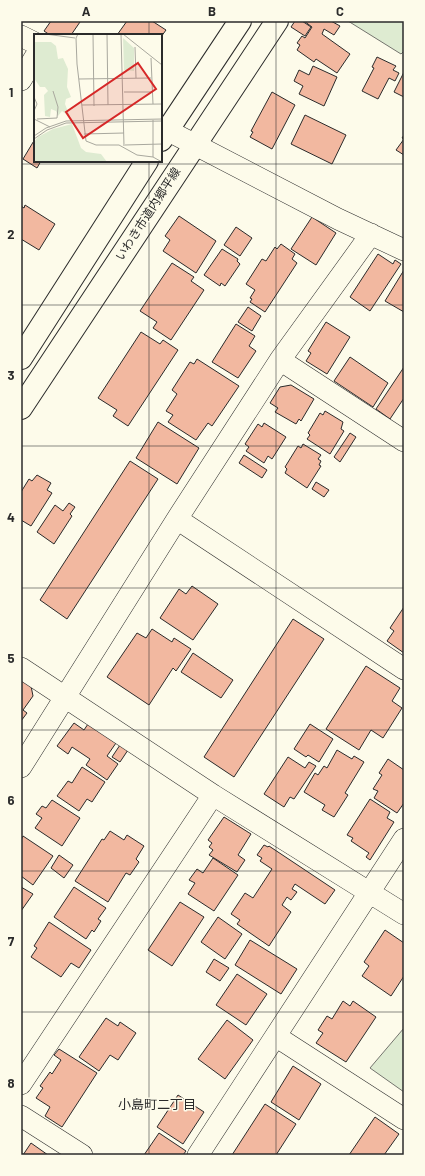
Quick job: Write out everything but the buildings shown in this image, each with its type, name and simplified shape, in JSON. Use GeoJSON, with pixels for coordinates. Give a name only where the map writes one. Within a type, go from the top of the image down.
{"type":"FeatureCollection","features":[{"type":"Feature","properties":{"kind":"street"},"geometry":{"type":"LineString","coordinates":[[240,21],[163,132],[194,143],[338,219],[404,250]]}},
{"type":"Feature","properties":{"kind":"street","name":"いわき市道内郷平線"},"geometry":{"type":"LineString","coordinates":[[21,408],[194,143],[277,21]]}},
{"type":"Feature","properties":{"kind":"street"},"geometry":{"type":"LineString","coordinates":[[21,36],[34,42]]}},
{"type":"Feature","properties":{"kind":"street"},"geometry":{"type":"LineString","coordinates":[[21,80],[34,59]]}},
{"type":"Feature","properties":{"kind":"street"},"geometry":{"type":"LineString","coordinates":[[21,358],[146,162]]}},
{"type":"Feature","properties":{"kind":"street"},"geometry":{"type":"LineString","coordinates":[[21,767],[177,519],[280,360],[372,234]]}},
{"type":"Feature","properties":{"kind":"street"},"geometry":{"type":"LineString","coordinates":[[280,360],[404,441]]}},
{"type":"Feature","properties":{"kind":"street"},"geometry":{"type":"LineString","coordinates":[[177,519],[404,669]]}},
{"type":"Feature","properties":{"kind":"street"},"geometry":{"type":"LineString","coordinates":[[21,668],[214,795],[404,914]]}},
{"type":"Feature","properties":{"kind":"street"},"geometry":{"type":"LineString","coordinates":[[21,1084],[214,795]]}},
{"type":"Feature","properties":{"kind":"street"},"geometry":{"type":"LineString","coordinates":[[198,1155],[277,1037],[404,839]]}},
{"type":"Feature","properties":{"kind":"street"},"geometry":{"type":"LineString","coordinates":[[277,1037],[404,1119]]}},
{"type":"Feature","properties":{"kind":"street"},"geometry":{"type":"LineString","coordinates":[[21,1116],[82,1155]]}},
{"type":"Feature","properties":{"kind":"green space"},"geometry":{"type":"Polygon","coordinates":[[[348,21],[404,21],[404,51],[401,54],[348,21]]]}},
{"type":"Feature","properties":{"kind":"green space"},"geometry":{"type":"Polygon","coordinates":[[[404,1028],[404,1092],[370,1068],[404,1028]]]}},
{"type":"Feature","properties":{"kind":"district","name":"小島町二丁目"},"geometry":{"type":"Point","coordinates":[157,1104]}}]}
